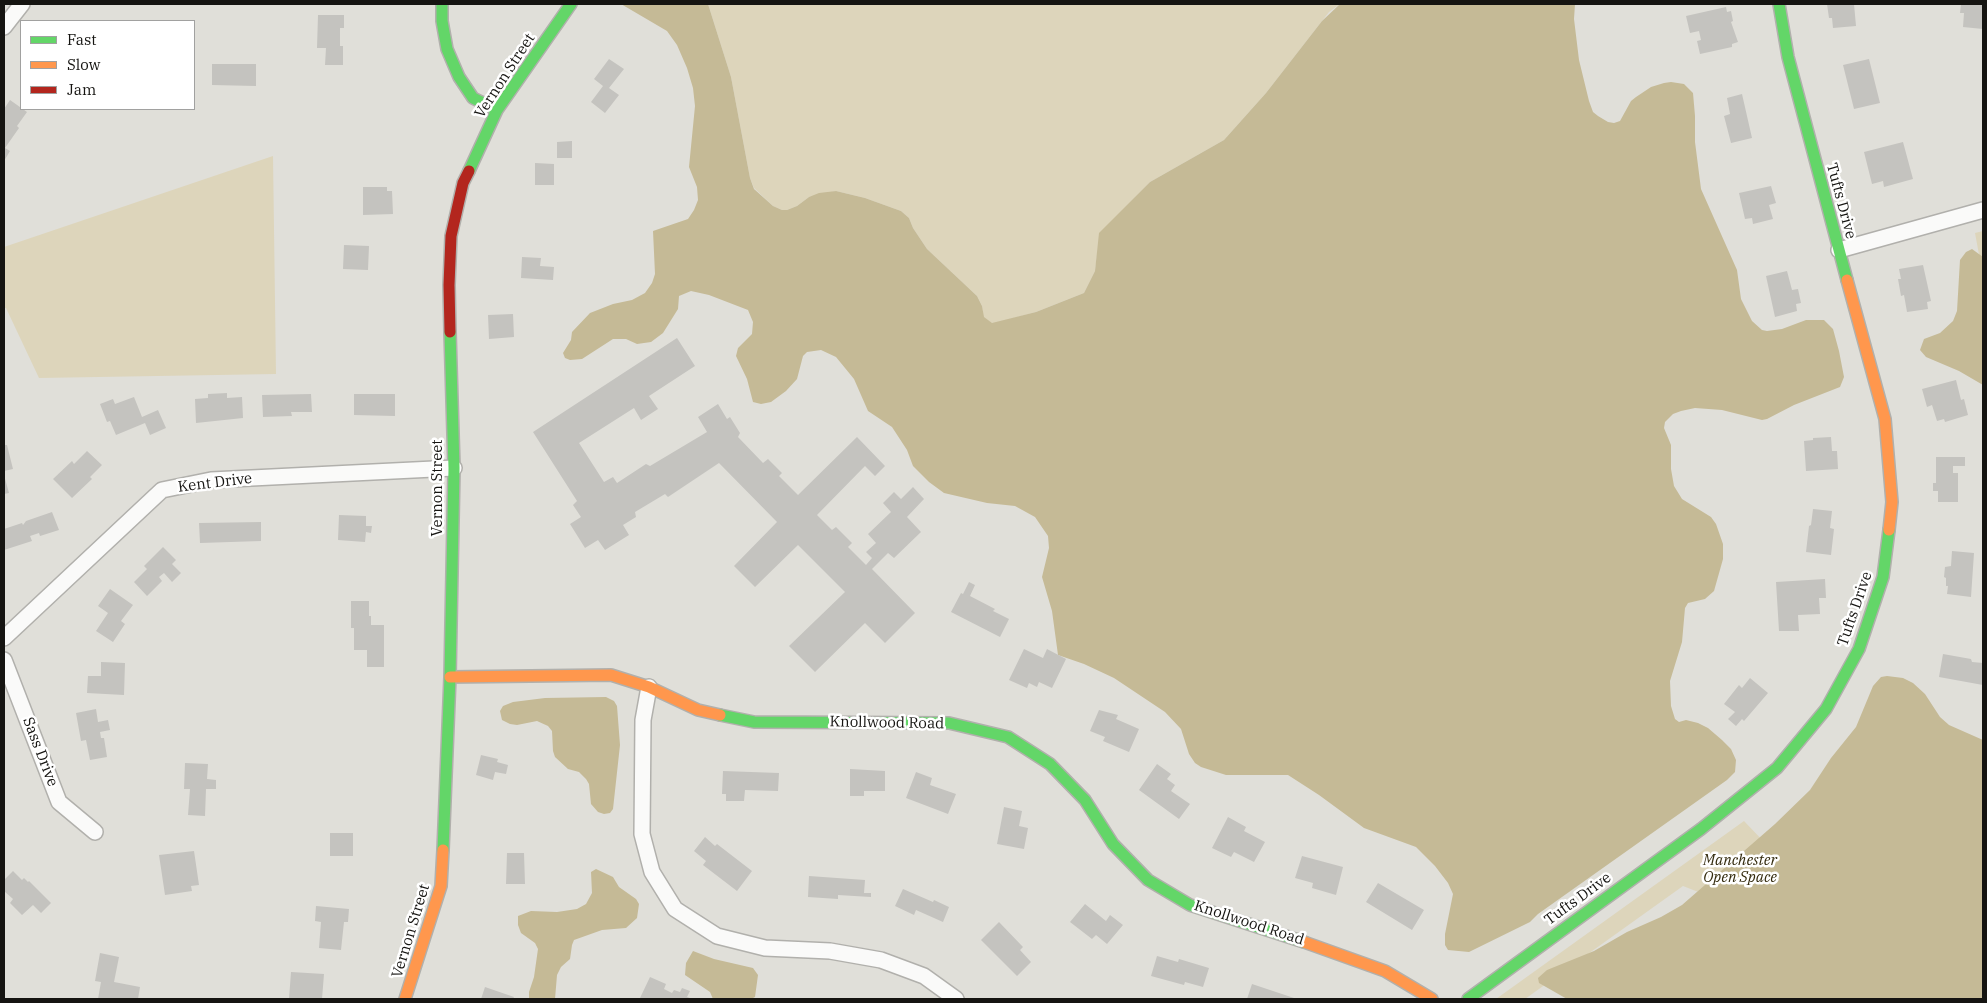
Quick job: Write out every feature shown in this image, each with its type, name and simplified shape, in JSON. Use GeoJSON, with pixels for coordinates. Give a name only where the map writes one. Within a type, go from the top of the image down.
{"type":"FeatureCollection","features":[{"type":"Feature","properties":{"kind":"street"},"geometry":{"type":"LineString","coordinates":[[4,26],[22,4]]}},
{"type":"Feature","properties":{"kind":"street"},"geometry":{"type":"LineString","coordinates":[[442,4],[442,21],[447,49],[459,77],[473,98],[497,110]]}},
{"type":"Feature","properties":{"kind":"street","name":"Vernon Street"},"geometry":{"type":"LineString","coordinates":[[405,999],[442,886],[450,677],[454,468],[449,285],[451,236],[462,183],[497,110],[571,4]]}},
{"type":"Feature","properties":{"kind":"street","name":"Tufts Drive"},"geometry":{"type":"LineString","coordinates":[[1468,999],[1701,828],[1777,768],[1826,709],[1859,648],[1883,577],[1892,502],[1885,419],[1788,57],[1778,4]]}},
{"type":"Feature","properties":{"kind":"street"},"geometry":{"type":"LineString","coordinates":[[1839,250],[1983,210]]}},
{"type":"Feature","properties":{"kind":"street","name":"Kent Drive"},"geometry":{"type":"LineString","coordinates":[[4,638],[162,490],[211,480],[454,468]]}},
{"type":"Feature","properties":{"kind":"street","name":"Sass Drive"},"geometry":{"type":"LineString","coordinates":[[4,660],[59,802],[94,832]]}},
{"type":"Feature","properties":{"kind":"street","name":"Knollwood Road"},"geometry":{"type":"LineString","coordinates":[[450,677],[611,675],[650,687],[698,710],[754,722],[949,723],[1008,737],[1050,764],[1084,800],[1113,844],[1148,880],[1190,905],[1329,950],[1385,971],[1432,999]]}},
{"type":"Feature","properties":{"kind":"street"},"geometry":{"type":"LineString","coordinates":[[650,687],[643,720],[642,834],[652,872],[675,909],[718,936],[765,948],[830,952],[881,960],[924,976],[956,999]]}},
{"type":"Feature","properties":{"kind":"green space"},"geometry":{"type":"Polygon","coordinates":[[[621,4],[708,4],[731,77],[750,178],[754,189],[773,206],[782,210],[797,206],[809,197],[819,193],[836,191],[865,198],[901,211],[909,218],[913,228],[927,249],[977,296],[982,306],[984,317],[992,323],[1036,312],[1084,293],[1095,271],[1099,233],[1150,182],[1224,140],[1266,93],[1322,21],[1340,4],[1575,4],[1574,19],[1579,60],[1589,101],[1593,112],[1598,116],[1608,122],[1620,121],[1631,101],[1651,87],[1664,83],[1684,84],[1693,93],[1695,142],[1701,189],[1737,270],[1741,299],[1752,321],[1762,330],[1767,331],[1782,329],[1806,320],[1824,320],[1833,329],[1839,351],[1844,377],[1840,387],[1794,405],[1767,419],[1762,420],[1722,410],[1695,408],[1673,414],[1665,422],[1664,428],[1671,445],[1671,469],[1674,486],[1682,499],[1711,517],[1716,524],[1723,544],[1723,559],[1714,591],[1705,599],[1688,603],[1685,608],[1682,642],[1670,681],[1671,706],[1675,719],[1679,722],[1686,720],[1708,728],[1731,749],[1736,760],[1735,772],[1727,780],[1538,914],[1530,922],[1469,952],[1448,950],[1445,945],[1445,934],[1453,894],[1448,883],[1435,866],[1416,847],[1364,828],[1288,775],[1226,775],[1201,767],[1195,763],[1189,754],[1181,729],[1165,712],[1114,678],[1084,664],[1058,655],[1052,611],[1042,577],[1049,548],[1048,536],[1035,517],[1015,506],[987,503],[944,493],[929,482],[913,466],[907,450],[892,427],[868,411],[854,379],[836,357],[821,350],[807,352],[803,356],[797,379],[786,391],[771,402],[761,404],[753,402],[747,379],[736,356],[738,348],[752,334],[753,322],[748,310],[709,295],[691,291],[679,296],[678,309],[663,333],[651,342],[637,344],[626,339],[613,339],[582,359],[570,360],[565,358],[563,353],[571,340],[572,332],[590,313],[613,304],[632,300],[645,293],[652,283],[655,274],[653,231],[688,219],[698,200],[697,187],[689,167],[695,106],[693,88],[687,68],[677,45],[667,31],[621,4]]]}},
{"type":"Feature","properties":{"kind":"green space"},"geometry":{"type":"Polygon","coordinates":[[[708,4],[1340,4],[1329,12],[1266,93],[1224,140],[1150,182],[1100,233],[1095,271],[1084,293],[1036,312],[992,324],[983,317],[982,306],[977,296],[927,249],[913,228],[909,218],[901,211],[865,198],[836,191],[809,197],[797,206],[782,210],[773,206],[754,188],[750,178],[731,77],[708,4]]]}},
{"type":"Feature","properties":{"kind":"green space"},"geometry":{"type":"Polygon","coordinates":[[[273,156],[276,374],[39,378],[6,308],[4,308],[4,247],[273,156]]]}},
{"type":"Feature","properties":{"kind":"green space"},"geometry":{"type":"Polygon","coordinates":[[[1983,231],[1983,276],[1975,233],[1983,231]]]}},
{"type":"Feature","properties":{"kind":"green space"},"geometry":{"type":"Polygon","coordinates":[[[1972,249],[1983,257],[1983,385],[1959,371],[1926,357],[1920,350],[1924,339],[1940,333],[1953,321],[1957,311],[1960,260],[1966,252],[1972,249]]]}},
{"type":"Feature","properties":{"kind":"green space"},"geometry":{"type":"Polygon","coordinates":[[[1881,677],[1903,678],[1913,683],[1925,694],[1940,717],[1949,725],[1983,740],[1983,999],[1567,999],[1539,983],[1538,978],[1547,970],[1594,951],[1627,932],[1661,917],[1682,905],[1775,824],[1810,790],[1831,758],[1856,727],[1873,686],[1881,677]]]}},
{"type":"Feature","properties":{"kind":"green space"},"geometry":{"type":"Polygon","coordinates":[[[606,697],[614,701],[617,706],[620,745],[613,809],[610,813],[604,814],[598,812],[591,804],[589,784],[586,779],[579,772],[568,769],[555,757],[552,731],[548,726],[537,721],[517,725],[510,724],[502,720],[500,711],[503,706],[513,702],[545,698],[606,697]]]}},
{"type":"Feature","properties":{"kind":"green space","name":"Manchester Open Space"},"geometry":{"type":"Polygon","coordinates":[[[1744,821],[1811,891],[1780,924],[1683,886],[1525,999],[1496,999],[1744,821]]]}},
{"type":"Feature","properties":{"kind":"green space"},"geometry":{"type":"Polygon","coordinates":[[[596,869],[613,877],[619,887],[636,899],[639,904],[637,918],[626,928],[602,930],[574,940],[570,959],[561,967],[557,975],[555,999],[529,999],[538,949],[535,943],[521,933],[518,925],[518,916],[531,911],[557,912],[577,909],[586,904],[592,893],[591,872],[596,869]]]}},
{"type":"Feature","properties":{"kind":"green space"},"geometry":{"type":"Polygon","coordinates":[[[693,951],[714,959],[753,968],[758,975],[755,997],[751,999],[713,999],[710,992],[685,975],[686,963],[693,951]]]}},
{"type":"Feature","properties":{"kind":"building"},"geometry":{"type":"Polygon","coordinates":[[[1827,4],[1854,4],[1856,26],[1833,28],[1827,4]]]}},
{"type":"Feature","properties":{"kind":"building"},"geometry":{"type":"Polygon","coordinates":[[[1961,4],[1983,4],[1983,29],[1963,27],[1964,13],[1960,13],[1961,4]]]}},
{"type":"Feature","properties":{"kind":"building"},"geometry":{"type":"Polygon","coordinates":[[[1726,7],[1727,12],[1731,11],[1733,21],[1731,22],[1738,42],[1732,44],[1732,47],[1700,54],[1697,41],[1701,40],[1699,31],[1690,33],[1686,16],[1726,7]]]}},
{"type":"Feature","properties":{"kind":"building"},"geometry":{"type":"Polygon","coordinates":[[[318,15],[344,15],[344,28],[340,28],[340,46],[343,46],[343,65],[325,65],[326,48],[317,48],[318,15]]]}},
{"type":"Feature","properties":{"kind":"building"},"geometry":{"type":"Polygon","coordinates":[[[609,59],[624,69],[609,88],[619,95],[605,113],[591,102],[603,86],[594,79],[609,59]]]}},
{"type":"Feature","properties":{"kind":"building"},"geometry":{"type":"Polygon","coordinates":[[[1869,59],[1880,103],[1854,109],[1843,65],[1869,59]]]}},
{"type":"Feature","properties":{"kind":"building"},"geometry":{"type":"Polygon","coordinates":[[[212,64],[256,64],[256,86],[212,85],[212,64]]]}},
{"type":"Feature","properties":{"kind":"building"},"geometry":{"type":"Polygon","coordinates":[[[1742,94],[1752,138],[1731,143],[1724,116],[1730,114],[1727,98],[1742,94]]]}},
{"type":"Feature","properties":{"kind":"building"},"geometry":{"type":"Polygon","coordinates":[[[10,100],[20,107],[20,110],[27,112],[17,126],[19,128],[5,148],[10,151],[4,161],[4,109],[10,100]]]}},
{"type":"Feature","properties":{"kind":"building"},"geometry":{"type":"Polygon","coordinates":[[[572,141],[572,158],[557,158],[557,142],[572,141]]]}},
{"type":"Feature","properties":{"kind":"building"},"geometry":{"type":"Polygon","coordinates":[[[1903,142],[1913,179],[1884,187],[1883,181],[1872,184],[1864,152],[1903,142]]]}},
{"type":"Feature","properties":{"kind":"building"},"geometry":{"type":"Polygon","coordinates":[[[535,163],[554,164],[554,185],[535,185],[535,163]]]}},
{"type":"Feature","properties":{"kind":"building"},"geometry":{"type":"Polygon","coordinates":[[[1771,186],[1776,203],[1769,205],[1773,219],[1753,224],[1752,218],[1745,219],[1739,193],[1771,186]]]}},
{"type":"Feature","properties":{"kind":"building"},"geometry":{"type":"Polygon","coordinates":[[[363,187],[387,187],[387,191],[392,191],[393,214],[363,215],[363,187]]]}},
{"type":"Feature","properties":{"kind":"building"},"geometry":{"type":"Polygon","coordinates":[[[344,245],[369,246],[368,270],[343,269],[344,245]]]}},
{"type":"Feature","properties":{"kind":"building"},"geometry":{"type":"Polygon","coordinates":[[[522,257],[541,258],[540,266],[554,267],[553,280],[521,278],[522,257]]]}},
{"type":"Feature","properties":{"kind":"building"},"geometry":{"type":"Polygon","coordinates":[[[1923,265],[1931,301],[1927,302],[1928,309],[1907,312],[1904,295],[1901,296],[1898,279],[1901,279],[1899,269],[1923,265]]]}},
{"type":"Feature","properties":{"kind":"building"},"geometry":{"type":"Polygon","coordinates":[[[1787,271],[1792,290],[1798,289],[1801,303],[1796,304],[1797,311],[1775,317],[1766,276],[1787,271]]]}},
{"type":"Feature","properties":{"kind":"building"},"geometry":{"type":"Polygon","coordinates":[[[513,314],[514,337],[489,339],[488,315],[513,314]]]}},
{"type":"Feature","properties":{"kind":"building"},"geometry":{"type":"Polygon","coordinates":[[[677,338],[695,366],[649,396],[658,409],[641,420],[634,408],[579,443],[604,482],[613,477],[617,483],[646,464],[650,466],[707,432],[698,417],[718,404],[727,419],[730,417],[740,433],[738,437],[763,463],[768,459],[782,473],[779,476],[798,495],[857,437],[885,466],[875,476],[865,466],[817,515],[832,530],[836,527],[852,543],[848,547],[866,565],[872,558],[866,552],[876,543],[868,534],[891,512],[883,503],[894,492],[901,499],[913,487],[924,499],[907,517],[921,532],[894,558],[888,553],[872,569],[915,613],[885,643],[865,623],[815,672],[789,646],[845,592],[798,545],[755,587],[734,566],[777,522],[719,463],[668,497],[665,494],[635,512],[636,517],[623,525],[629,535],[605,550],[598,540],[585,548],[570,524],[581,517],[573,505],[577,501],[533,432],[677,338]]]}},
{"type":"Feature","properties":{"kind":"building"},"geometry":{"type":"Polygon","coordinates":[[[1956,380],[1961,400],[1964,399],[1968,415],[1945,422],[1944,419],[1937,421],[1932,405],[1927,407],[1922,389],[1956,380]]]}},
{"type":"Feature","properties":{"kind":"building"},"geometry":{"type":"Polygon","coordinates":[[[227,393],[227,398],[242,397],[243,418],[196,423],[195,399],[208,398],[208,394],[227,393]]]}},
{"type":"Feature","properties":{"kind":"building"},"geometry":{"type":"Polygon","coordinates":[[[311,394],[312,412],[291,412],[292,416],[263,417],[262,395],[311,394]]]}},
{"type":"Feature","properties":{"kind":"building"},"geometry":{"type":"Polygon","coordinates":[[[354,394],[395,394],[395,416],[354,415],[354,394]]]}},
{"type":"Feature","properties":{"kind":"building"},"geometry":{"type":"Polygon","coordinates":[[[134,397],[142,417],[158,410],[166,428],[150,435],[145,423],[116,435],[110,421],[107,422],[100,404],[113,399],[115,404],[134,397]]]}},
{"type":"Feature","properties":{"kind":"building"},"geometry":{"type":"Polygon","coordinates":[[[1831,437],[1832,451],[1837,451],[1838,469],[1806,471],[1804,441],[1813,440],[1813,438],[1831,437]]]}},
{"type":"Feature","properties":{"kind":"building"},"geometry":{"type":"Polygon","coordinates":[[[4,445],[7,445],[13,469],[4,471],[4,445]]]}},
{"type":"Feature","properties":{"kind":"building"},"geometry":{"type":"Polygon","coordinates":[[[87,451],[102,465],[90,477],[92,479],[72,498],[53,479],[72,461],[74,464],[87,451]]]}},
{"type":"Feature","properties":{"kind":"building"},"geometry":{"type":"Polygon","coordinates":[[[1936,457],[1965,457],[1965,466],[1953,466],[1953,473],[1958,473],[1958,502],[1938,502],[1938,491],[1933,491],[1933,483],[1936,483],[1936,457]]]}},
{"type":"Feature","properties":{"kind":"building"},"geometry":{"type":"Polygon","coordinates":[[[4,475],[9,493],[4,494],[4,475]]]}},
{"type":"Feature","properties":{"kind":"building"},"geometry":{"type":"Polygon","coordinates":[[[1813,509],[1832,511],[1830,528],[1834,529],[1831,555],[1806,552],[1813,509]]]}},
{"type":"Feature","properties":{"kind":"building"},"geometry":{"type":"Polygon","coordinates":[[[52,512],[59,530],[40,536],[39,533],[30,536],[32,541],[4,550],[4,529],[22,523],[23,525],[26,521],[52,512]]]}},
{"type":"Feature","properties":{"kind":"building"},"geometry":{"type":"Polygon","coordinates":[[[339,515],[366,516],[366,526],[372,526],[371,533],[366,532],[365,542],[338,540],[339,515]]]}},
{"type":"Feature","properties":{"kind":"building"},"geometry":{"type":"Polygon","coordinates":[[[261,522],[261,541],[200,543],[199,523],[261,522]]]}},
{"type":"Feature","properties":{"kind":"building"},"geometry":{"type":"Polygon","coordinates":[[[163,547],[176,560],[172,564],[181,573],[172,582],[164,573],[159,577],[162,581],[147,596],[134,582],[147,569],[144,566],[163,547]]]}},
{"type":"Feature","properties":{"kind":"building"},"geometry":{"type":"Polygon","coordinates":[[[1952,551],[1974,553],[1971,597],[1947,594],[1948,586],[1946,586],[1946,578],[1944,577],[1945,567],[1951,566],[1952,551]]]}},
{"type":"Feature","properties":{"kind":"building"},"geometry":{"type":"Polygon","coordinates":[[[1825,579],[1826,598],[1819,598],[1820,614],[1798,615],[1799,631],[1779,631],[1776,582],[1825,579]]]}},
{"type":"Feature","properties":{"kind":"building"},"geometry":{"type":"Polygon","coordinates":[[[969,582],[975,585],[970,596],[995,609],[993,611],[1009,619],[1000,637],[951,612],[969,582]]]}},
{"type":"Feature","properties":{"kind":"building"},"geometry":{"type":"Polygon","coordinates":[[[110,589],[133,605],[121,621],[125,624],[113,642],[96,631],[108,613],[98,606],[110,589]]]}},
{"type":"Feature","properties":{"kind":"building"},"geometry":{"type":"Polygon","coordinates":[[[351,601],[369,601],[371,625],[384,625],[384,667],[367,667],[367,650],[354,650],[354,628],[351,628],[351,601]]]}},
{"type":"Feature","properties":{"kind":"building"},"geometry":{"type":"Polygon","coordinates":[[[1024,649],[1043,658],[1047,649],[1066,659],[1052,688],[1039,682],[1037,687],[1029,683],[1027,688],[1009,680],[1024,649]]]}},
{"type":"Feature","properties":{"kind":"building"},"geometry":{"type":"Polygon","coordinates":[[[1943,654],[1983,663],[1983,685],[1939,677],[1943,654]]]}},
{"type":"Feature","properties":{"kind":"building"},"geometry":{"type":"Polygon","coordinates":[[[101,662],[125,663],[124,695],[87,693],[88,676],[101,676],[101,662]]]}},
{"type":"Feature","properties":{"kind":"building"},"geometry":{"type":"Polygon","coordinates":[[[1750,678],[1768,693],[1744,721],[1742,719],[1736,726],[1728,719],[1735,712],[1724,704],[1739,685],[1742,688],[1750,678]]]}},
{"type":"Feature","properties":{"kind":"building"},"geometry":{"type":"Polygon","coordinates":[[[96,709],[98,722],[108,720],[110,730],[100,732],[101,738],[104,738],[107,757],[90,760],[86,740],[81,741],[76,713],[96,709]]]}},
{"type":"Feature","properties":{"kind":"building"},"geometry":{"type":"Polygon","coordinates":[[[1099,710],[1118,715],[1116,719],[1139,729],[1129,752],[1103,741],[1105,737],[1090,731],[1099,710]]]}},
{"type":"Feature","properties":{"kind":"building"},"geometry":{"type":"Polygon","coordinates":[[[481,755],[498,759],[497,762],[508,765],[506,774],[495,772],[493,780],[476,775],[481,755]]]}},
{"type":"Feature","properties":{"kind":"building"},"geometry":{"type":"Polygon","coordinates":[[[185,763],[208,764],[207,779],[216,780],[216,789],[206,789],[205,816],[188,815],[190,789],[184,789],[185,763]]]}},
{"type":"Feature","properties":{"kind":"building"},"geometry":{"type":"Polygon","coordinates":[[[1157,764],[1171,774],[1167,779],[1175,785],[1171,791],[1190,804],[1179,819],[1139,790],[1157,764]]]}},
{"type":"Feature","properties":{"kind":"building"},"geometry":{"type":"Polygon","coordinates":[[[850,769],[885,771],[885,791],[864,791],[864,796],[850,796],[850,769]]]}},
{"type":"Feature","properties":{"kind":"building"},"geometry":{"type":"Polygon","coordinates":[[[723,771],[779,773],[778,791],[745,790],[744,801],[726,801],[726,794],[722,794],[723,771]]]}},
{"type":"Feature","properties":{"kind":"building"},"geometry":{"type":"Polygon","coordinates":[[[916,772],[932,778],[930,785],[956,794],[948,814],[906,798],[916,772]]]}},
{"type":"Feature","properties":{"kind":"building"},"geometry":{"type":"Polygon","coordinates":[[[1004,807],[1022,811],[1019,826],[1028,828],[1024,849],[997,844],[1004,807]]]}},
{"type":"Feature","properties":{"kind":"building"},"geometry":{"type":"Polygon","coordinates":[[[1228,817],[1246,827],[1244,831],[1265,842],[1254,862],[1234,852],[1231,857],[1212,848],[1228,817]]]}},
{"type":"Feature","properties":{"kind":"building"},"geometry":{"type":"Polygon","coordinates":[[[330,833],[353,833],[353,856],[330,856],[330,833]]]}},
{"type":"Feature","properties":{"kind":"building"},"geometry":{"type":"Polygon","coordinates":[[[705,837],[752,871],[737,891],[703,865],[706,861],[694,851],[705,837]]]}},
{"type":"Feature","properties":{"kind":"building"},"geometry":{"type":"Polygon","coordinates":[[[194,851],[199,885],[191,886],[192,891],[165,895],[159,855],[194,851]]]}},
{"type":"Feature","properties":{"kind":"building"},"geometry":{"type":"Polygon","coordinates":[[[507,853],[524,853],[525,884],[506,884],[507,853]]]}},
{"type":"Feature","properties":{"kind":"building"},"geometry":{"type":"Polygon","coordinates":[[[1302,856],[1343,867],[1336,895],[1312,888],[1313,883],[1295,878],[1302,856]]]}},
{"type":"Feature","properties":{"kind":"building"},"geometry":{"type":"Polygon","coordinates":[[[13,871],[22,880],[24,878],[29,881],[51,903],[41,913],[33,905],[22,915],[10,903],[13,899],[4,891],[4,880],[13,871]]]}},
{"type":"Feature","properties":{"kind":"building"},"geometry":{"type":"Polygon","coordinates":[[[809,876],[865,880],[864,893],[871,893],[871,897],[838,895],[838,899],[808,897],[809,876]]]}},
{"type":"Feature","properties":{"kind":"building"},"geometry":{"type":"Polygon","coordinates":[[[1378,883],[1424,910],[1412,930],[1366,902],[1378,883]]]}},
{"type":"Feature","properties":{"kind":"building"},"geometry":{"type":"Polygon","coordinates":[[[903,889],[949,907],[943,922],[916,910],[914,915],[895,906],[903,889]]]}},
{"type":"Feature","properties":{"kind":"building"},"geometry":{"type":"Polygon","coordinates":[[[1085,904],[1106,921],[1110,915],[1123,925],[1107,944],[1096,935],[1092,939],[1070,922],[1085,904]]]}},
{"type":"Feature","properties":{"kind":"building"},"geometry":{"type":"Polygon","coordinates":[[[316,906],[349,909],[348,922],[344,922],[341,950],[319,948],[321,922],[315,921],[316,906]]]}},
{"type":"Feature","properties":{"kind":"building"},"geometry":{"type":"Polygon","coordinates":[[[999,922],[1023,947],[1020,950],[1031,962],[1017,976],[981,940],[999,922]]]}},
{"type":"Feature","properties":{"kind":"building"},"geometry":{"type":"Polygon","coordinates":[[[100,953],[119,957],[114,982],[140,987],[138,999],[98,999],[101,982],[95,981],[100,953]]]}},
{"type":"Feature","properties":{"kind":"building"},"geometry":{"type":"Polygon","coordinates":[[[1157,956],[1178,962],[1179,959],[1209,968],[1203,987],[1185,982],[1184,985],[1151,976],[1157,956]]]}},
{"type":"Feature","properties":{"kind":"building"},"geometry":{"type":"Polygon","coordinates":[[[291,972],[324,974],[322,999],[289,999],[291,972]]]}},
{"type":"Feature","properties":{"kind":"building"},"geometry":{"type":"Polygon","coordinates":[[[650,977],[666,984],[664,989],[672,993],[674,990],[680,992],[682,988],[690,991],[687,997],[693,999],[640,998],[650,977]]]}},
{"type":"Feature","properties":{"kind":"building"},"geometry":{"type":"Polygon","coordinates":[[[1252,984],[1297,999],[1247,999],[1252,984]]]}},
{"type":"Feature","properties":{"kind":"building"},"geometry":{"type":"Polygon","coordinates":[[[485,987],[514,997],[513,999],[481,999],[485,987]]]}},
{"type":"Feature","properties":{"kind":"traffic: fast"},"geometry":{"type":"LineString","coordinates":[[442,4],[442,21],[447,49],[459,77],[473,98],[497,110]]}},
{"type":"Feature","properties":{"kind":"traffic: fast"},"geometry":{"type":"LineString","coordinates":[[469,171],[497,110],[571,4]]}},
{"type":"Feature","properties":{"kind":"traffic: fast"},"geometry":{"type":"LineString","coordinates":[[1779,4],[1788,57],[1847,280]]}},
{"type":"Feature","properties":{"kind":"traffic: fast"},"geometry":{"type":"LineString","coordinates":[[443,850],[450,677],[454,468],[450,332]]}},
{"type":"Feature","properties":{"kind":"traffic: fast"},"geometry":{"type":"LineString","coordinates":[[1468,999],[1701,829],[1777,768],[1826,709],[1859,649],[1883,577],[1889,530]]}},
{"type":"Feature","properties":{"kind":"traffic: fast"},"geometry":{"type":"LineString","coordinates":[[720,715],[754,722],[949,723],[1008,737],[1050,764],[1085,800],[1113,844],[1148,880],[1190,905],[1304,942]]}},
{"type":"Feature","properties":{"kind":"traffic: slow"},"geometry":{"type":"LineString","coordinates":[[1847,280],[1885,419],[1892,502],[1889,530]]}},
{"type":"Feature","properties":{"kind":"traffic: slow"},"geometry":{"type":"LineString","coordinates":[[450,677],[611,675],[649,687],[698,710],[720,715]]}},
{"type":"Feature","properties":{"kind":"traffic: slow"},"geometry":{"type":"LineString","coordinates":[[405,999],[441,886],[443,850]]}},
{"type":"Feature","properties":{"kind":"traffic: slow"},"geometry":{"type":"LineString","coordinates":[[1304,942],[1385,971],[1432,999]]}},
{"type":"Feature","properties":{"kind":"traffic: jam"},"geometry":{"type":"LineString","coordinates":[[450,332],[451,236],[463,183],[469,171]]}}]}
